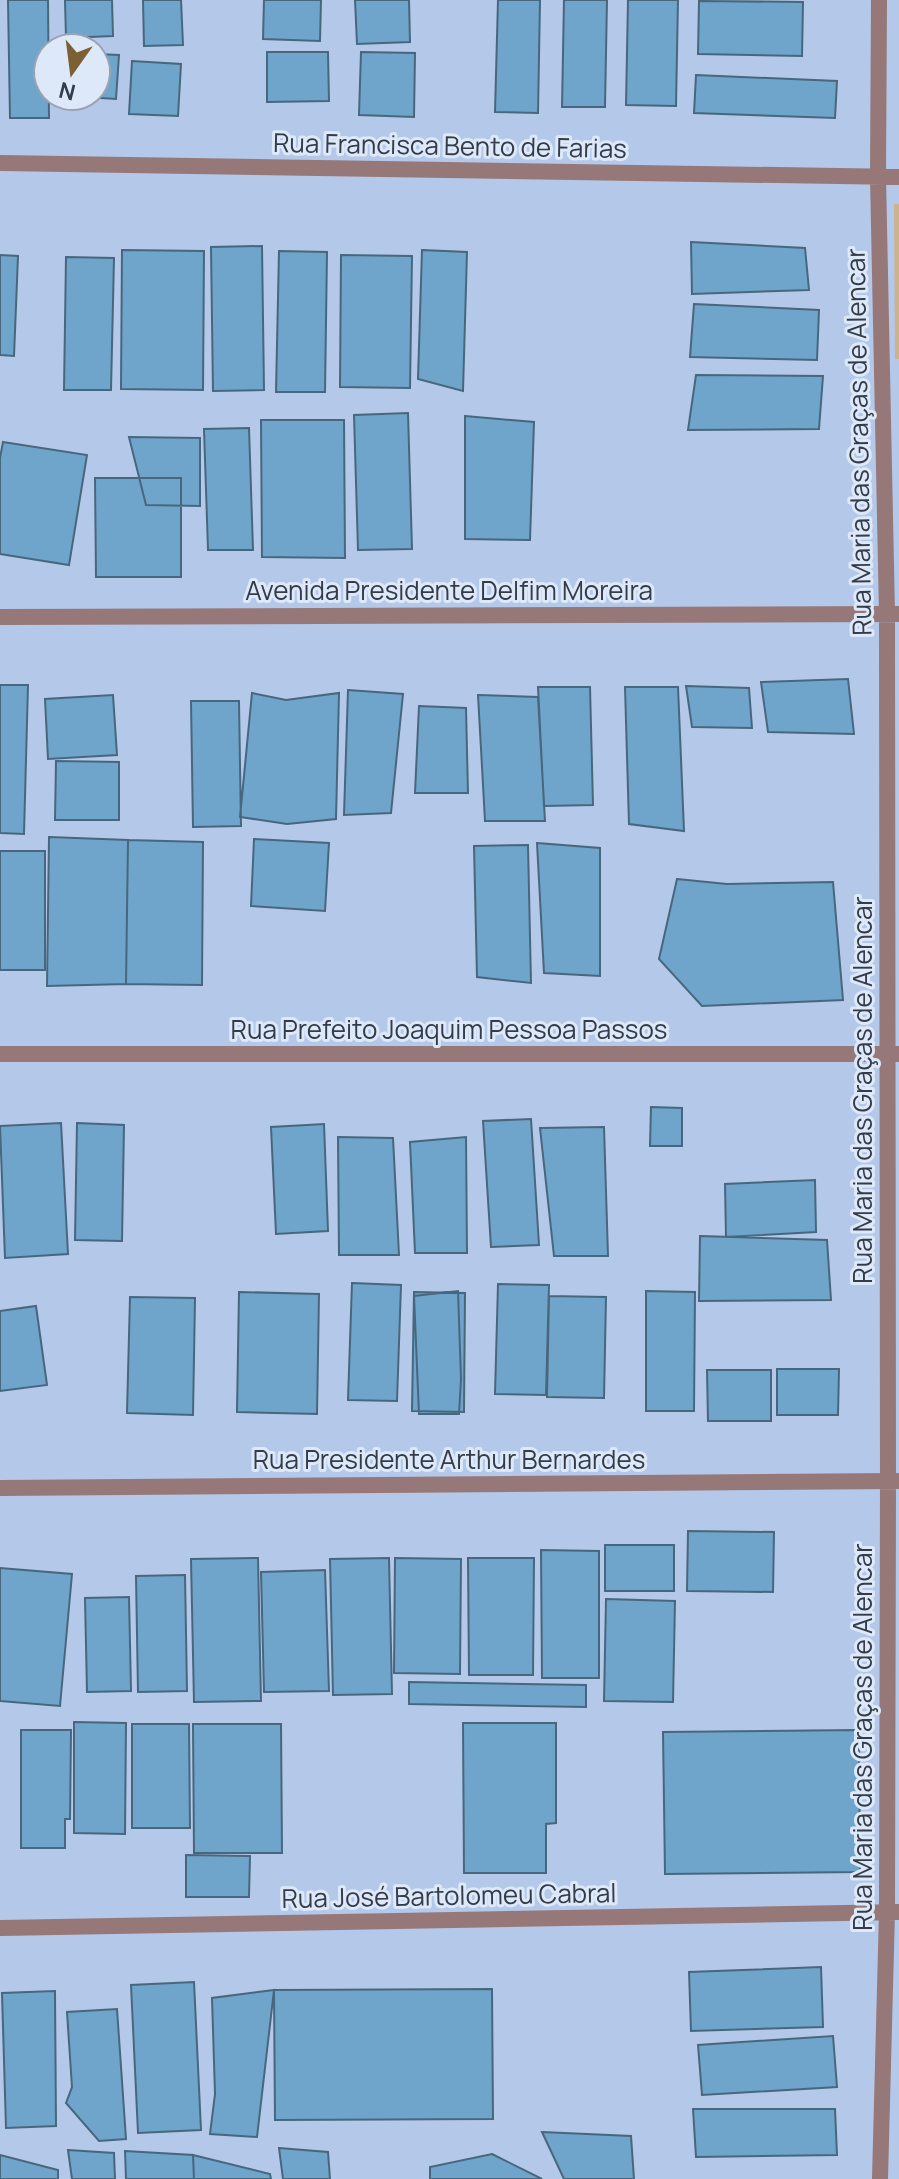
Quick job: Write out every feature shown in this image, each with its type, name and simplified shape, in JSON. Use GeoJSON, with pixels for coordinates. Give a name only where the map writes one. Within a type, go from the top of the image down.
{"type":"FeatureCollection","features":[{"type":"Feature","properties":{"kind":"street","name":"Rua Maria das Graças de Alencar"},"geometry":{"type":"LineString","coordinates":[[879,0],[878,177],[893,614],[894,1481],[893,1912],[880,2179]]}},
{"type":"Feature","properties":{"kind":"street","name":"Rua Francisca Bento de Farias"},"geometry":{"type":"LineString","coordinates":[[0,163],[899,177]]}},
{"type":"Feature","properties":{"kind":"street","name":"Avenida Presidente Delfim Moreira"},"geometry":{"type":"LineString","coordinates":[[0,617],[893,614]]}},
{"type":"Feature","properties":{"kind":"street","name":"Rua Prefeito Joaquim Pessoa Passos"},"geometry":{"type":"LineString","coordinates":[[0,1054],[893,1054]]}},
{"type":"Feature","properties":{"kind":"street","name":"Rua Presidente Arthur Bernardes"},"geometry":{"type":"LineString","coordinates":[[0,1488],[894,1481]]}},
{"type":"Feature","properties":{"kind":"street","name":"Rua José Bartolomeu Cabral"},"geometry":{"type":"LineString","coordinates":[[0,1928],[893,1912]]}},
{"type":"Feature","properties":{"kind":"shaded area"},"geometry":{"type":"Polygon","coordinates":[[[894,204],[899,204],[899,359],[895,359],[894,204]]]}},
{"type":"Feature","properties":{"kind":"building"},"geometry":{"type":"Polygon","coordinates":[[[8,0],[48,0],[48,32],[32,32],[32,112],[49,112],[49,118],[10,118],[8,0]]]}},
{"type":"Feature","properties":{"kind":"building"},"geometry":{"type":"Polygon","coordinates":[[[65,0],[112,0],[113,36],[112,32],[66,32],[65,0]]]}},
{"type":"Feature","properties":{"kind":"building"},"geometry":{"type":"Polygon","coordinates":[[[143,0],[181,0],[183,45],[144,46],[143,0]]]}},
{"type":"Feature","properties":{"kind":"building"},"geometry":{"type":"Polygon","coordinates":[[[264,0],[321,0],[320,41],[263,39],[264,0]]]}},
{"type":"Feature","properties":{"kind":"building"},"geometry":{"type":"Polygon","coordinates":[[[264,0],[321,0],[320,41],[263,39],[264,0]]]}},
{"type":"Feature","properties":{"kind":"building"},"geometry":{"type":"Polygon","coordinates":[[[355,0],[409,0],[410,42],[357,44],[355,0]]]}},
{"type":"Feature","properties":{"kind":"building"},"geometry":{"type":"Polygon","coordinates":[[[498,0],[540,0],[538,113],[495,112],[498,0]]]}},
{"type":"Feature","properties":{"kind":"building"},"geometry":{"type":"Polygon","coordinates":[[[564,0],[607,0],[605,107],[562,107],[564,0]]]}},
{"type":"Feature","properties":{"kind":"building"},"geometry":{"type":"Polygon","coordinates":[[[628,0],[678,0],[676,106],[626,105],[628,0]]]}},
{"type":"Feature","properties":{"kind":"building"},"geometry":{"type":"Polygon","coordinates":[[[699,1],[803,2],[802,56],[698,54],[699,1]]]}},
{"type":"Feature","properties":{"kind":"building"},"geometry":{"type":"Polygon","coordinates":[[[267,52],[328,52],[329,101],[267,102],[267,52]]]}},
{"type":"Feature","properties":{"kind":"building"},"geometry":{"type":"Polygon","coordinates":[[[267,52],[328,52],[329,101],[267,102],[267,52]]]}},
{"type":"Feature","properties":{"kind":"building"},"geometry":{"type":"Polygon","coordinates":[[[361,52],[415,53],[414,117],[359,115],[361,52]]]}},
{"type":"Feature","properties":{"kind":"building"},"geometry":{"type":"Polygon","coordinates":[[[112,55],[119,55],[116,99],[112,99],[112,55]]]}},
{"type":"Feature","properties":{"kind":"building"},"geometry":{"type":"Polygon","coordinates":[[[132,61],[181,64],[178,116],[129,114],[132,61]]]}},
{"type":"Feature","properties":{"kind":"building"},"geometry":{"type":"Polygon","coordinates":[[[696,75],[837,81],[835,118],[694,113],[696,75]]]}},
{"type":"Feature","properties":{"kind":"building"},"geometry":{"type":"Polygon","coordinates":[[[691,242],[805,248],[809,290],[692,294],[691,242]]]}},
{"type":"Feature","properties":{"kind":"building"},"geometry":{"type":"Polygon","coordinates":[[[262,246],[264,390],[213,391],[211,247],[262,246]]]}},
{"type":"Feature","properties":{"kind":"building"},"geometry":{"type":"Polygon","coordinates":[[[122,250],[204,251],[203,390],[121,389],[122,250]]]}},
{"type":"Feature","properties":{"kind":"building"},"geometry":{"type":"Polygon","coordinates":[[[422,250],[467,252],[463,391],[418,379],[422,250]]]}},
{"type":"Feature","properties":{"kind":"building"},"geometry":{"type":"Polygon","coordinates":[[[279,251],[327,252],[325,392],[276,392],[279,251]]]}},
{"type":"Feature","properties":{"kind":"building"},"geometry":{"type":"Polygon","coordinates":[[[0,255],[18,256],[14,356],[0,355],[0,255]]]}},
{"type":"Feature","properties":{"kind":"building"},"geometry":{"type":"Polygon","coordinates":[[[341,255],[412,256],[410,388],[340,387],[341,255]]]}},
{"type":"Feature","properties":{"kind":"building"},"geometry":{"type":"Polygon","coordinates":[[[66,257],[114,258],[111,390],[64,390],[66,257]]]}},
{"type":"Feature","properties":{"kind":"building"},"geometry":{"type":"Polygon","coordinates":[[[694,304],[819,310],[817,360],[690,357],[694,304]]]}},
{"type":"Feature","properties":{"kind":"building"},"geometry":{"type":"Polygon","coordinates":[[[696,375],[823,376],[819,429],[688,430],[696,375]]]}},
{"type":"Feature","properties":{"kind":"building"},"geometry":{"type":"Polygon","coordinates":[[[408,413],[412,549],[358,550],[354,415],[408,413]]]}},
{"type":"Feature","properties":{"kind":"building"},"geometry":{"type":"Polygon","coordinates":[[[465,416],[534,422],[530,540],[465,539],[465,416]]]}},
{"type":"Feature","properties":{"kind":"building"},"geometry":{"type":"Polygon","coordinates":[[[261,420],[344,420],[345,558],[262,557],[261,420]]]}},
{"type":"Feature","properties":{"kind":"building"},"geometry":{"type":"Polygon","coordinates":[[[249,428],[253,550],[208,550],[204,429],[249,428]]]}},
{"type":"Feature","properties":{"kind":"building"},"geometry":{"type":"Polygon","coordinates":[[[249,428],[253,550],[208,550],[204,429],[249,428]]]}},
{"type":"Feature","properties":{"kind":"building"},"geometry":{"type":"Polygon","coordinates":[[[129,437],[200,438],[200,506],[146,505],[129,437]]]}},
{"type":"Feature","properties":{"kind":"building"},"geometry":{"type":"Polygon","coordinates":[[[3,442],[87,455],[69,565],[0,554],[0,458],[3,442]]]}},
{"type":"Feature","properties":{"kind":"building"},"geometry":{"type":"Polygon","coordinates":[[[95,478],[181,478],[181,577],[96,577],[95,478]]]}},
{"type":"Feature","properties":{"kind":"building"},"geometry":{"type":"Polygon","coordinates":[[[848,679],[854,734],[768,732],[761,682],[848,679]]]}},
{"type":"Feature","properties":{"kind":"building"},"geometry":{"type":"Polygon","coordinates":[[[0,685],[28,685],[24,834],[0,833],[0,685]]]}},
{"type":"Feature","properties":{"kind":"building"},"geometry":{"type":"Polygon","coordinates":[[[686,686],[749,688],[752,728],[692,727],[686,686]]]}},
{"type":"Feature","properties":{"kind":"building"},"geometry":{"type":"Polygon","coordinates":[[[538,687],[590,687],[593,805],[544,806],[538,687]]]}},
{"type":"Feature","properties":{"kind":"building"},"geometry":{"type":"Polygon","coordinates":[[[625,687],[678,687],[684,831],[629,824],[625,687]]]}},
{"type":"Feature","properties":{"kind":"building"},"geometry":{"type":"Polygon","coordinates":[[[348,690],[403,694],[391,813],[344,815],[348,690]]]}},
{"type":"Feature","properties":{"kind":"building"},"geometry":{"type":"Polygon","coordinates":[[[252,693],[286,700],[339,693],[336,819],[287,824],[240,817],[252,693]]]}},
{"type":"Feature","properties":{"kind":"building"},"geometry":{"type":"Polygon","coordinates":[[[113,695],[117,755],[48,759],[45,699],[113,695]]]}},
{"type":"Feature","properties":{"kind":"building"},"geometry":{"type":"Polygon","coordinates":[[[478,695],[538,697],[545,821],[485,821],[478,695]]]}},
{"type":"Feature","properties":{"kind":"building"},"geometry":{"type":"Polygon","coordinates":[[[191,701],[239,701],[241,826],[193,827],[191,701]]]}},
{"type":"Feature","properties":{"kind":"building"},"geometry":{"type":"Polygon","coordinates":[[[419,706],[466,708],[468,793],[415,793],[419,706]]]}},
{"type":"Feature","properties":{"kind":"building"},"geometry":{"type":"Polygon","coordinates":[[[56,761],[119,762],[119,820],[55,820],[56,761]]]}},
{"type":"Feature","properties":{"kind":"building"},"geometry":{"type":"Polygon","coordinates":[[[49,837],[128,840],[126,984],[47,986],[49,837]]]}},
{"type":"Feature","properties":{"kind":"building"},"geometry":{"type":"Polygon","coordinates":[[[254,839],[329,843],[325,911],[251,906],[254,839]]]}},
{"type":"Feature","properties":{"kind":"building"},"geometry":{"type":"Polygon","coordinates":[[[128,840],[203,842],[202,985],[126,984],[128,840]]]}},
{"type":"Feature","properties":{"kind":"building"},"geometry":{"type":"Polygon","coordinates":[[[537,843],[600,848],[600,976],[544,973],[537,843]]]}},
{"type":"Feature","properties":{"kind":"building"},"geometry":{"type":"Polygon","coordinates":[[[528,845],[531,983],[477,977],[474,846],[528,845]]]}},
{"type":"Feature","properties":{"kind":"building"},"geometry":{"type":"Polygon","coordinates":[[[0,851],[45,851],[45,970],[0,970],[0,851]]]}},
{"type":"Feature","properties":{"kind":"building"},"geometry":{"type":"Polygon","coordinates":[[[677,879],[727,884],[833,882],[843,1000],[702,1006],[659,959],[677,879]]]}},
{"type":"Feature","properties":{"kind":"building"},"geometry":{"type":"Polygon","coordinates":[[[651,1107],[682,1108],[682,1146],[650,1146],[651,1107]]]}},
{"type":"Feature","properties":{"kind":"building"},"geometry":{"type":"Polygon","coordinates":[[[531,1119],[539,1245],[491,1247],[483,1121],[531,1119]]]}},
{"type":"Feature","properties":{"kind":"building"},"geometry":{"type":"Polygon","coordinates":[[[61,1123],[68,1254],[5,1258],[0,1126],[61,1123]]]}},
{"type":"Feature","properties":{"kind":"building"},"geometry":{"type":"Polygon","coordinates":[[[77,1123],[124,1125],[122,1241],[75,1240],[77,1123]]]}},
{"type":"Feature","properties":{"kind":"building"},"geometry":{"type":"Polygon","coordinates":[[[324,1124],[328,1231],[276,1234],[271,1127],[324,1124]]]}},
{"type":"Feature","properties":{"kind":"building"},"geometry":{"type":"Polygon","coordinates":[[[604,1127],[608,1256],[554,1256],[540,1128],[604,1127]]]}},
{"type":"Feature","properties":{"kind":"building"},"geometry":{"type":"Polygon","coordinates":[[[338,1137],[393,1138],[399,1255],[339,1255],[338,1137]]]}},
{"type":"Feature","properties":{"kind":"building"},"geometry":{"type":"Polygon","coordinates":[[[466,1137],[467,1253],[415,1253],[410,1142],[466,1137]]]}},
{"type":"Feature","properties":{"kind":"building"},"geometry":{"type":"Polygon","coordinates":[[[815,1180],[816,1232],[726,1237],[725,1184],[815,1180]]]}},
{"type":"Feature","properties":{"kind":"building"},"geometry":{"type":"Polygon","coordinates":[[[700,1236],[827,1240],[831,1300],[699,1301],[700,1236]]]}},
{"type":"Feature","properties":{"kind":"building"},"geometry":{"type":"Polygon","coordinates":[[[352,1283],[401,1285],[397,1401],[348,1400],[352,1283]]]}},
{"type":"Feature","properties":{"kind":"building"},"geometry":{"type":"Polygon","coordinates":[[[498,1284],[549,1285],[546,1395],[495,1394],[498,1284]]]}},
{"type":"Feature","properties":{"kind":"building"},"geometry":{"type":"Polygon","coordinates":[[[458,1291],[459,1414],[419,1414],[414,1296],[458,1291]]]}},
{"type":"Feature","properties":{"kind":"building"},"geometry":{"type":"Polygon","coordinates":[[[646,1291],[695,1292],[694,1411],[646,1411],[646,1291]]]}},
{"type":"Feature","properties":{"kind":"building"},"geometry":{"type":"Polygon","coordinates":[[[239,1292],[319,1294],[317,1414],[237,1412],[239,1292]]]}},
{"type":"Feature","properties":{"kind":"building"},"geometry":{"type":"Polygon","coordinates":[[[414,1292],[465,1293],[464,1412],[412,1411],[414,1292]]]}},
{"type":"Feature","properties":{"kind":"building"},"geometry":{"type":"Polygon","coordinates":[[[549,1296],[606,1297],[604,1398],[547,1397],[549,1296]]]}},
{"type":"Feature","properties":{"kind":"building"},"geometry":{"type":"Polygon","coordinates":[[[130,1297],[195,1298],[193,1415],[127,1413],[130,1297]]]}},
{"type":"Feature","properties":{"kind":"building"},"geometry":{"type":"Polygon","coordinates":[[[36,1306],[47,1385],[0,1391],[0,1311],[36,1306]]]}},
{"type":"Feature","properties":{"kind":"building"},"geometry":{"type":"Polygon","coordinates":[[[777,1369],[839,1369],[838,1415],[777,1415],[777,1369]]]}},
{"type":"Feature","properties":{"kind":"building"},"geometry":{"type":"Polygon","coordinates":[[[707,1370],[771,1370],[771,1421],[708,1421],[707,1370]]]}},
{"type":"Feature","properties":{"kind":"building"},"geometry":{"type":"Polygon","coordinates":[[[688,1531],[774,1532],[773,1592],[687,1591],[688,1531]]]}},
{"type":"Feature","properties":{"kind":"building"},"geometry":{"type":"Polygon","coordinates":[[[605,1545],[674,1545],[674,1591],[605,1591],[605,1545]]]}},
{"type":"Feature","properties":{"kind":"building"},"geometry":{"type":"Polygon","coordinates":[[[541,1550],[599,1551],[599,1678],[542,1678],[541,1550]]]}},
{"type":"Feature","properties":{"kind":"building"},"geometry":{"type":"Polygon","coordinates":[[[258,1558],[261,1701],[194,1702],[191,1559],[258,1558]]]}},
{"type":"Feature","properties":{"kind":"building"},"geometry":{"type":"Polygon","coordinates":[[[389,1558],[392,1694],[333,1695],[330,1559],[389,1558]]]}},
{"type":"Feature","properties":{"kind":"building"},"geometry":{"type":"Polygon","coordinates":[[[395,1558],[461,1559],[460,1674],[394,1673],[395,1558]]]}},
{"type":"Feature","properties":{"kind":"building"},"geometry":{"type":"Polygon","coordinates":[[[468,1558],[534,1558],[533,1675],[469,1675],[468,1558]]]}},
{"type":"Feature","properties":{"kind":"building"},"geometry":{"type":"Polygon","coordinates":[[[0,1568],[72,1574],[60,1706],[0,1701],[0,1568]]]}},
{"type":"Feature","properties":{"kind":"building"},"geometry":{"type":"Polygon","coordinates":[[[325,1570],[329,1691],[264,1692],[261,1572],[325,1570]]]}},
{"type":"Feature","properties":{"kind":"building"},"geometry":{"type":"Polygon","coordinates":[[[185,1575],[187,1691],[138,1692],[136,1576],[185,1575]]]}},
{"type":"Feature","properties":{"kind":"building"},"geometry":{"type":"Polygon","coordinates":[[[129,1597],[131,1691],[87,1692],[85,1598],[129,1597]]]}},
{"type":"Feature","properties":{"kind":"building"},"geometry":{"type":"Polygon","coordinates":[[[606,1599],[675,1601],[673,1702],[604,1701],[606,1599]]]}},
{"type":"Feature","properties":{"kind":"building"},"geometry":{"type":"Polygon","coordinates":[[[409,1682],[586,1685],[586,1707],[409,1704],[409,1682]]]}},
{"type":"Feature","properties":{"kind":"building"},"geometry":{"type":"Polygon","coordinates":[[[74,1722],[126,1723],[125,1834],[74,1833],[74,1722]]]}},
{"type":"Feature","properties":{"kind":"building"},"geometry":{"type":"Polygon","coordinates":[[[463,1723],[556,1723],[556,1823],[546,1824],[546,1873],[464,1873],[463,1723]]]}},
{"type":"Feature","properties":{"kind":"building"},"geometry":{"type":"Polygon","coordinates":[[[132,1724],[189,1724],[190,1828],[132,1828],[132,1724]]]}},
{"type":"Feature","properties":{"kind":"building"},"geometry":{"type":"Polygon","coordinates":[[[193,1724],[281,1724],[282,1853],[194,1853],[193,1724]]]}},
{"type":"Feature","properties":{"kind":"building"},"geometry":{"type":"Polygon","coordinates":[[[21,1730],[71,1730],[70,1819],[65,1819],[65,1848],[21,1848],[21,1730]]]}},
{"type":"Feature","properties":{"kind":"building"},"geometry":{"type":"Polygon","coordinates":[[[859,1730],[860,1872],[665,1874],[663,1732],[859,1730]]]}},
{"type":"Feature","properties":{"kind":"building"},"geometry":{"type":"Polygon","coordinates":[[[186,1855],[250,1856],[249,1897],[186,1897],[186,1855]]]}},
{"type":"Feature","properties":{"kind":"building"},"geometry":{"type":"Polygon","coordinates":[[[821,1967],[823,2027],[691,2031],[689,1972],[821,1967]]]}},
{"type":"Feature","properties":{"kind":"building"},"geometry":{"type":"Polygon","coordinates":[[[194,1982],[201,2130],[138,2133],[131,1985],[194,1982]]]}},
{"type":"Feature","properties":{"kind":"building"},"geometry":{"type":"Polygon","coordinates":[[[492,1989],[493,2119],[275,2120],[274,1990],[492,1989]]]}},
{"type":"Feature","properties":{"kind":"building"},"geometry":{"type":"Polygon","coordinates":[[[274,1990],[257,2137],[210,2134],[215,2094],[212,1998],[274,1990]]]}},
{"type":"Feature","properties":{"kind":"building"},"geometry":{"type":"Polygon","coordinates":[[[55,1991],[56,2126],[6,2128],[2,1993],[55,1991]]]}},
{"type":"Feature","properties":{"kind":"building"},"geometry":{"type":"Polygon","coordinates":[[[117,2009],[126,2139],[99,2141],[66,2103],[72,2087],[67,2012],[117,2009]]]}},
{"type":"Feature","properties":{"kind":"building"},"geometry":{"type":"Polygon","coordinates":[[[833,2036],[837,2087],[702,2095],[698,2045],[833,2036]]]}},
{"type":"Feature","properties":{"kind":"building"},"geometry":{"type":"Polygon","coordinates":[[[693,2109],[835,2109],[837,2155],[696,2157],[693,2109]]]}},
{"type":"Feature","properties":{"kind":"building"},"geometry":{"type":"Polygon","coordinates":[[[542,2132],[631,2136],[634,2179],[564,2179],[542,2132]]]}},
{"type":"Feature","properties":{"kind":"building"},"geometry":{"type":"Polygon","coordinates":[[[279,2148],[328,2152],[330,2179],[283,2179],[279,2148]]]}},
{"type":"Feature","properties":{"kind":"building"},"geometry":{"type":"Polygon","coordinates":[[[68,2150],[114,2153],[115,2179],[72,2179],[68,2150]]]}},
{"type":"Feature","properties":{"kind":"building"},"geometry":{"type":"Polygon","coordinates":[[[125,2151],[193,2155],[194,2179],[126,2179],[125,2151]]]}},
{"type":"Feature","properties":{"kind":"building"},"geometry":{"type":"Polygon","coordinates":[[[492,2154],[542,2179],[430,2179],[430,2167],[492,2154]]]}},
{"type":"Feature","properties":{"kind":"building"},"geometry":{"type":"Polygon","coordinates":[[[0,2155],[58,2170],[58,2179],[0,2179],[0,2155]]]}},
{"type":"Feature","properties":{"kind":"building"},"geometry":{"type":"Polygon","coordinates":[[[193,2155],[270,2174],[271,2179],[194,2179],[193,2155]]]}}]}
